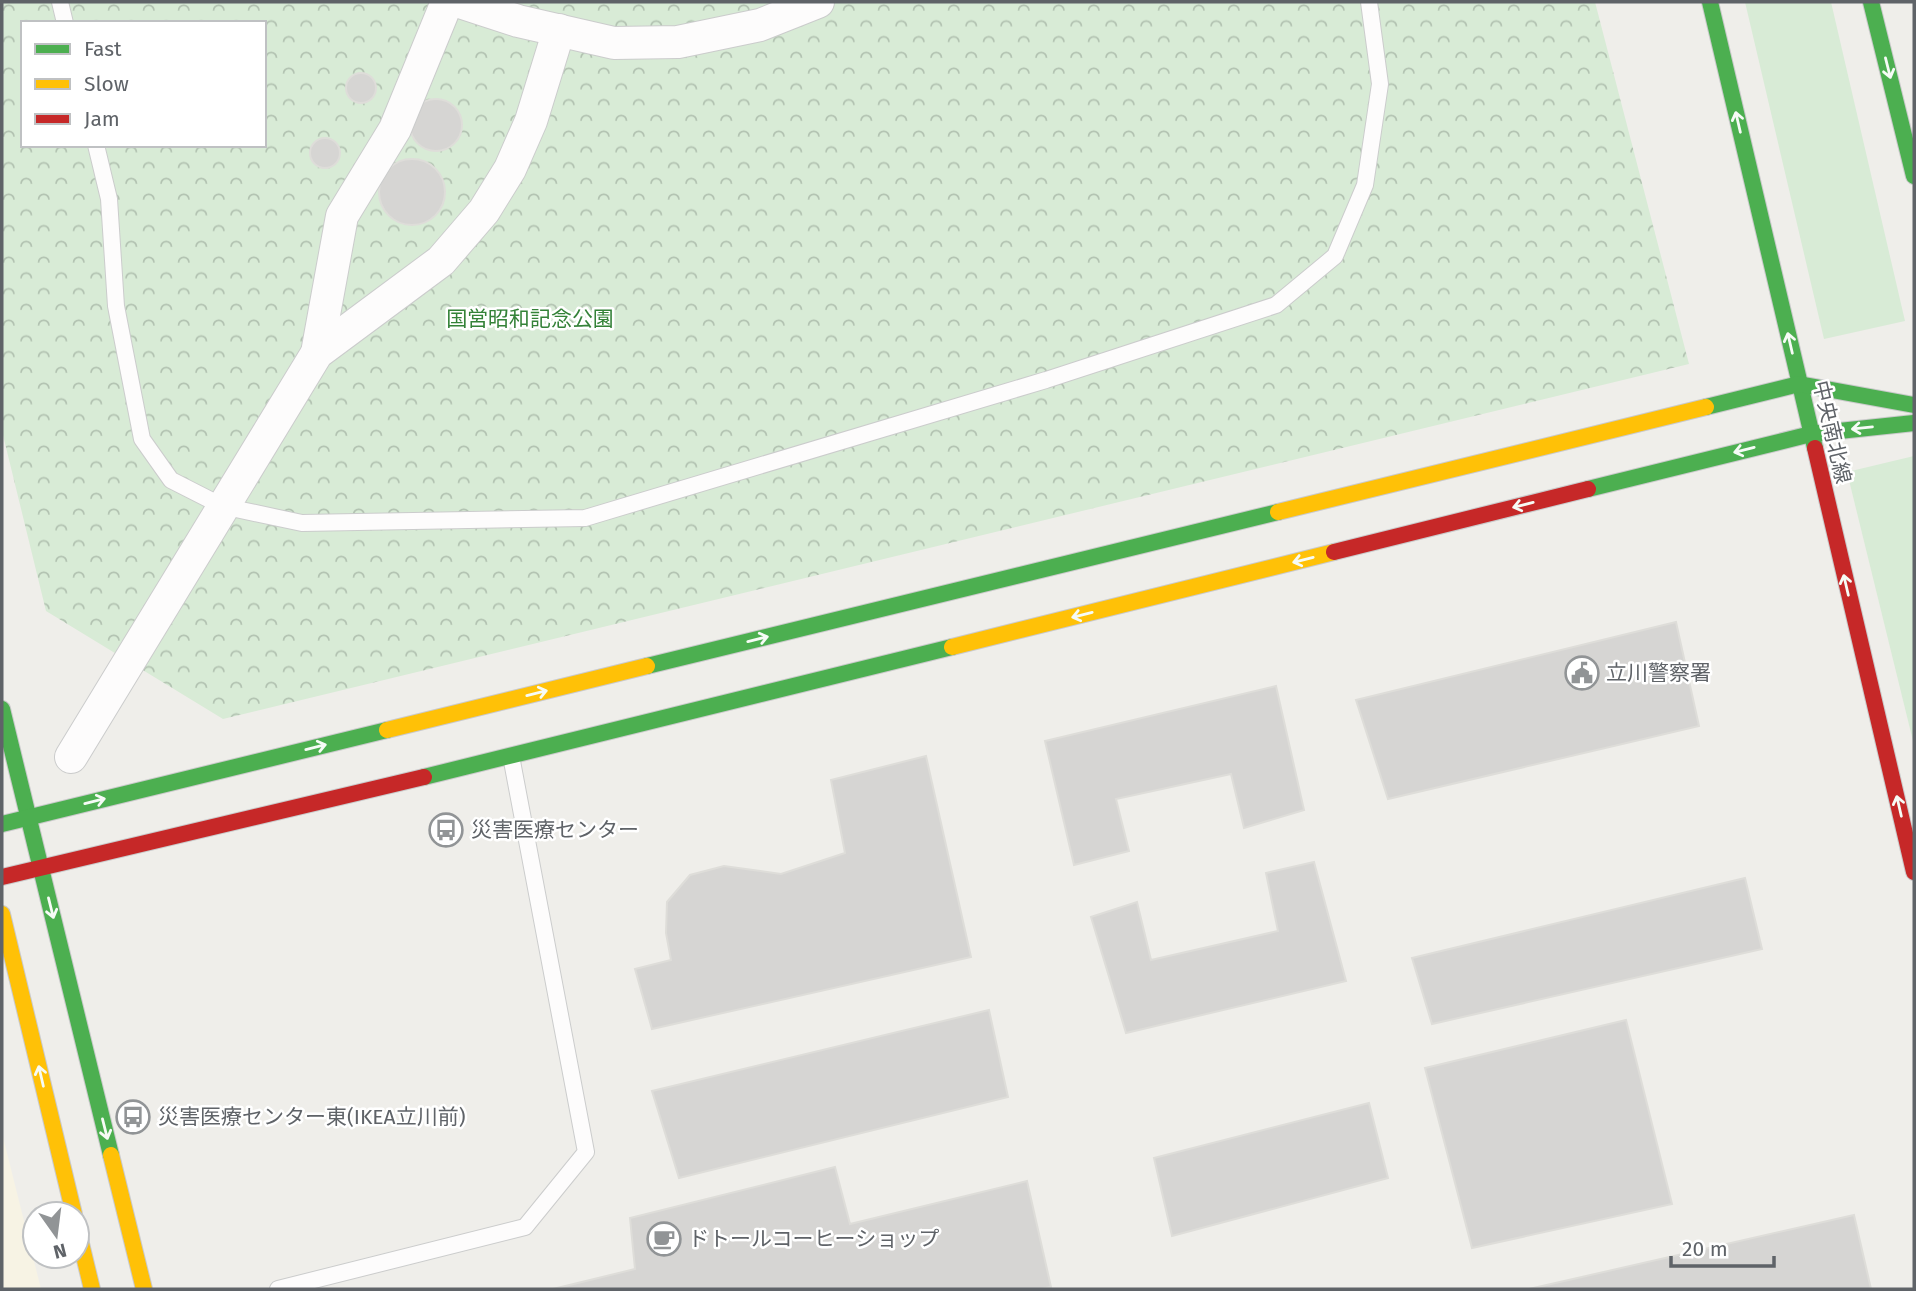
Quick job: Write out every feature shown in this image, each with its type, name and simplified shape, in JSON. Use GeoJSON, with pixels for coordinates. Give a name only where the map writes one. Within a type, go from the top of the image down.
{"type":"FeatureCollection","features":[{"type":"Feature","properties":{"kind":"street"},"geometry":{"type":"LineString","coordinates":[[317,354],[342,216],[395,129],[447,2]]}},
{"type":"Feature","properties":{"kind":"street"},"geometry":{"type":"LineString","coordinates":[[460,2],[518,21],[614,43],[678,41],[760,25],[818,2]]}},
{"type":"Feature","properties":{"kind":"street","name":"中央南北線"},"geometry":{"type":"LineString","coordinates":[[1710,2],[1914,872]]}},
{"type":"Feature","properties":{"kind":"street"},"geometry":{"type":"LineString","coordinates":[[1871,2],[1914,176]]}},
{"type":"Feature","properties":{"kind":"street"},"geometry":{"type":"LineString","coordinates":[[71,757],[317,354],[441,261],[484,211],[510,169],[531,121],[559,30]]}},
{"type":"Feature","properties":{"kind":"street"},"geometry":{"type":"LineString","coordinates":[[2,824],[1799,384],[1914,405]]}},
{"type":"Feature","properties":{"kind":"street"},"geometry":{"type":"LineString","coordinates":[[2,877],[511,756],[1811,434],[1914,423]]}},
{"type":"Feature","properties":{"kind":"street"},"geometry":{"type":"LineString","coordinates":[[2,709],[144,1289]]}},
{"type":"Feature","properties":{"kind":"street"},"geometry":{"type":"LineString","coordinates":[[2,914],[71,1200]]}},
{"type":"Feature","properties":{"kind":"street"},"geometry":{"type":"LineString","coordinates":[[87,1270],[92,1289]]}},
{"type":"Feature","properties":{"kind":"lane"},"geometry":{"type":"LineString","coordinates":[[60,2],[65,21]]}},
{"type":"Feature","properties":{"kind":"lane"},"geometry":{"type":"LineString","coordinates":[[96,147],[109,199],[116,306],[142,439],[171,480],[222,506],[302,523],[585,517],[1046,380],[1276,305],[1335,256],[1365,185],[1380,84],[1369,2]]}},
{"type":"Feature","properties":{"kind":"lane"},"geometry":{"type":"LineString","coordinates":[[278,1289],[525,1227],[586,1152],[511,756]]}},
{"type":"Feature","properties":{"kind":"shaded area"},"geometry":{"type":"Polygon","coordinates":[[[2,1133],[21,1209],[21,1270],[36,1270],[41,1289],[2,1289],[2,1133]]]}},
{"type":"Feature","properties":{"kind":"green space","name":"国営昭和記念公園"},"geometry":{"type":"Polygon","coordinates":[[[2,2],[1595,2],[1689,364],[223,719],[46,611],[2,431],[2,2]]]}},
{"type":"Feature","properties":{"kind":"green space"},"geometry":{"type":"Polygon","coordinates":[[[1745,2],[1831,2],[1905,321],[1824,339],[1745,2]]]}},
{"type":"Feature","properties":{"kind":"green space"},"geometry":{"type":"Polygon","coordinates":[[[1914,456],[1914,745],[1847,472],[1914,456]]]}},
{"type":"Feature","properties":{"kind":"building"},"geometry":{"type":"Polygon","coordinates":[[[361,73],[372,77],[376,88],[372,99],[361,103],[350,99],[346,88],[350,77],[361,73]]]}},
{"type":"Feature","properties":{"kind":"building"},"geometry":{"type":"Polygon","coordinates":[[[436,99],[446,101],[454,107],[460,115],[460,135],[454,143],[446,149],[436,151],[426,149],[418,143],[412,135],[410,125],[412,115],[418,107],[426,101],[436,99]]]}},
{"type":"Feature","properties":{"kind":"building"},"geometry":{"type":"Polygon","coordinates":[[[325,138],[331,139],[339,147],[339,159],[331,167],[325,168],[319,167],[311,159],[310,153],[311,147],[319,139],[325,138]]]}},
{"type":"Feature","properties":{"kind":"building"},"geometry":{"type":"Polygon","coordinates":[[[412,159],[425,161],[440,174],[445,192],[443,205],[430,220],[412,225],[399,223],[384,210],[379,192],[381,179],[394,164],[412,159]]]}},
{"type":"Feature","properties":{"kind":"building"},"geometry":{"type":"Polygon","coordinates":[[[1676,622],[1699,726],[1388,799],[1356,700],[1676,622]]]}},
{"type":"Feature","properties":{"kind":"building"},"geometry":{"type":"Polygon","coordinates":[[[1276,686],[1304,810],[1244,828],[1231,774],[1116,799],[1129,851],[1074,865],[1045,741],[1276,686]]]}},
{"type":"Feature","properties":{"kind":"building"},"geometry":{"type":"Polygon","coordinates":[[[926,756],[971,957],[652,1029],[635,969],[671,960],[666,933],[667,902],[690,875],[724,866],[781,874],[845,853],[831,780],[926,756]]]}},
{"type":"Feature","properties":{"kind":"building"},"geometry":{"type":"Polygon","coordinates":[[[1314,862],[1346,981],[1126,1033],[1091,917],[1137,902],[1151,960],[1278,931],[1266,873],[1314,862]]]}},
{"type":"Feature","properties":{"kind":"building"},"geometry":{"type":"Polygon","coordinates":[[[1745,878],[1762,949],[1432,1024],[1412,958],[1745,878]]]}},
{"type":"Feature","properties":{"kind":"building"},"geometry":{"type":"Polygon","coordinates":[[[989,1010],[1008,1097],[679,1178],[652,1091],[989,1010]]]}},
{"type":"Feature","properties":{"kind":"building"},"geometry":{"type":"Polygon","coordinates":[[[1626,1020],[1672,1204],[1472,1248],[1425,1068],[1626,1020]]]}},
{"type":"Feature","properties":{"kind":"building"},"geometry":{"type":"Polygon","coordinates":[[[1369,1103],[1388,1178],[1172,1236],[1154,1158],[1369,1103]]]}},
{"type":"Feature","properties":{"kind":"building"},"geometry":{"type":"Polygon","coordinates":[[[835,1167],[850,1224],[1027,1181],[1051,1287],[553,1289],[635,1269],[630,1218],[835,1167]]]}},
{"type":"Feature","properties":{"kind":"building"},"geometry":{"type":"Polygon","coordinates":[[[1854,1215],[1871,1289],[1529,1289],[1854,1215]]]}},
{"type":"Feature","properties":{"kind":"traffic: fast"},"geometry":{"type":"LineString","coordinates":[[1710,2],[1815,448]]}},
{"type":"Feature","properties":{"kind":"traffic: fast"},"geometry":{"type":"LineString","coordinates":[[1871,2],[1914,176]]}},
{"type":"Feature","properties":{"kind":"traffic: fast"},"geometry":{"type":"LineString","coordinates":[[1706,407],[1799,384],[1914,405]]}},
{"type":"Feature","properties":{"kind":"traffic: fast"},"geometry":{"type":"LineString","coordinates":[[1588,489],[1811,434],[1914,423]]}},
{"type":"Feature","properties":{"kind":"traffic: fast"},"geometry":{"type":"LineString","coordinates":[[647,666],[1278,512]]}},
{"type":"Feature","properties":{"kind":"traffic: fast"},"geometry":{"type":"LineString","coordinates":[[424,777],[952,647]]}},
{"type":"Feature","properties":{"kind":"traffic: fast"},"geometry":{"type":"LineString","coordinates":[[2,709],[111,1155]]}},
{"type":"Feature","properties":{"kind":"traffic: fast"},"geometry":{"type":"LineString","coordinates":[[2,824],[387,730]]}},
{"type":"Feature","properties":{"kind":"traffic: slow"},"geometry":{"type":"LineString","coordinates":[[1278,512],[1706,407]]}},
{"type":"Feature","properties":{"kind":"traffic: slow"},"geometry":{"type":"LineString","coordinates":[[952,647],[1334,552]]}},
{"type":"Feature","properties":{"kind":"traffic: slow"},"geometry":{"type":"LineString","coordinates":[[387,730],[647,666]]}},
{"type":"Feature","properties":{"kind":"traffic: slow"},"geometry":{"type":"LineString","coordinates":[[2,914],[71,1200]]}},
{"type":"Feature","properties":{"kind":"traffic: slow"},"geometry":{"type":"LineString","coordinates":[[111,1155],[144,1289]]}},
{"type":"Feature","properties":{"kind":"traffic: slow"},"geometry":{"type":"LineString","coordinates":[[87,1270],[92,1289]]}},
{"type":"Feature","properties":{"kind":"traffic: jam"},"geometry":{"type":"LineString","coordinates":[[1815,448],[1914,872]]}},
{"type":"Feature","properties":{"kind":"traffic: jam"},"geometry":{"type":"LineString","coordinates":[[1334,552],[1588,489]]}},
{"type":"Feature","properties":{"kind":"traffic: jam"},"geometry":{"type":"LineString","coordinates":[[2,877],[424,777]]}},
{"type":"Feature","properties":{"kind":"place","name":"立川警察署"},"geometry":{"type":"Point","coordinates":[1582,673]}},
{"type":"Feature","properties":{"kind":"place","name":"災害医療センター"},"geometry":{"type":"Point","coordinates":[446,830]}},
{"type":"Feature","properties":{"kind":"place","name":"災害医療センター東(IKEA立川前)"},"geometry":{"type":"Point","coordinates":[133,1117]}},
{"type":"Feature","properties":{"kind":"place","name":"ドトールコーヒーショップ"},"geometry":{"type":"Point","coordinates":[664,1239]}}]}
